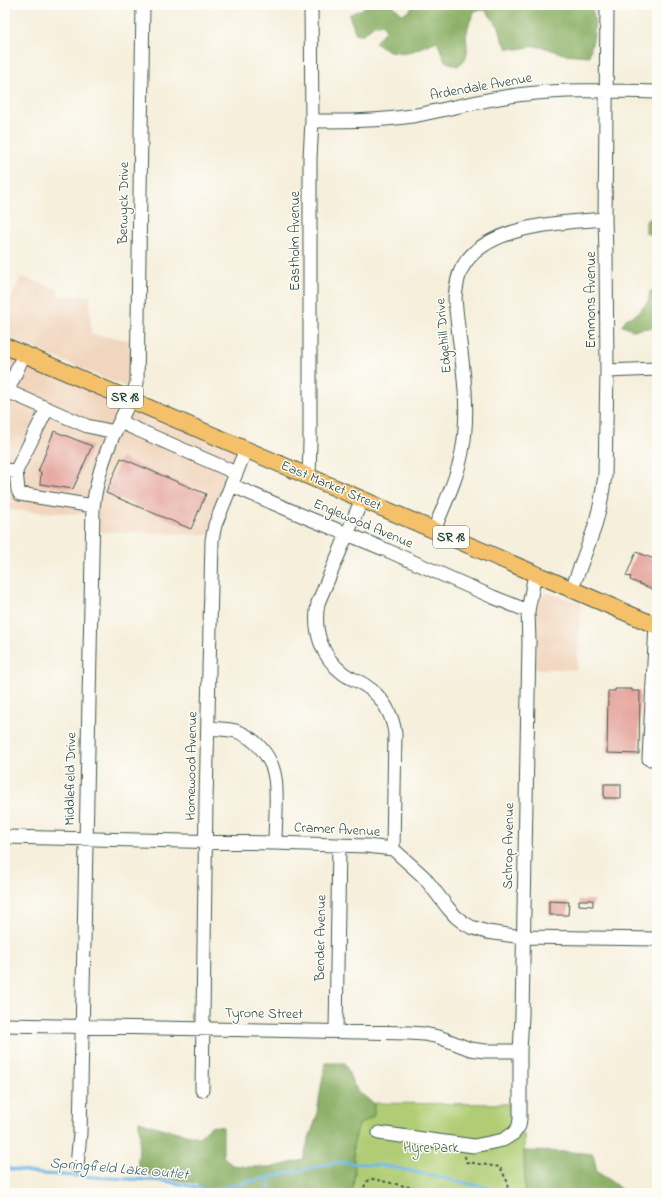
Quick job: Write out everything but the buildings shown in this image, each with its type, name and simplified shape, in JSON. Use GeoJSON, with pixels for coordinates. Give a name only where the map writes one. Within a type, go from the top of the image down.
{"type":"FeatureCollection","features":[{"type":"Feature","properties":{"kind":"main road","name":"East Market Street"},"geometry":{"type":"LineString","coordinates":[[5,346],[657,626]]}},
{"type":"Feature","properties":{"kind":"street","name":"Berwyck Drive"},"geometry":{"type":"LineString","coordinates":[[131,400],[137,383],[138,363],[143,5]]}},
{"type":"Feature","properties":{"kind":"street","name":"Eastholm Avenue"},"geometry":{"type":"LineString","coordinates":[[309,477],[310,158],[312,121],[311,5]]}},
{"type":"Feature","properties":{"kind":"street","name":"Emmons Avenue"},"geometry":{"type":"LineString","coordinates":[[572,589],[594,529],[603,491],[606,460],[607,371],[605,220],[607,5]]}},
{"type":"Feature","properties":{"kind":"street","name":"Ardendale Avenue"},"geometry":{"type":"LineString","coordinates":[[312,121],[374,120],[412,116],[527,94],[573,91],[657,92]]}},
{"type":"Feature","properties":{"kind":"street","name":"Edgehill Drive"},"geometry":{"type":"LineString","coordinates":[[434,530],[459,466],[465,428],[465,390],[455,298],[462,267],[480,248],[495,238],[549,224],[605,220]]}},
{"type":"Feature","properties":{"kind":"street"},"geometry":{"type":"LineString","coordinates":[[6,394],[24,354]]}},
{"type":"Feature","properties":{"kind":"street"},"geometry":{"type":"LineString","coordinates":[[607,371],[657,369]]}},
{"type":"Feature","properties":{"kind":"street","name":"Englewood Avenue"},"geometry":{"type":"LineString","coordinates":[[6,394],[87,426],[118,427],[234,479],[347,534],[493,597],[528,610]]}},
{"type":"Feature","properties":{"kind":"street","name":"Middlefield Drive"},"geometry":{"type":"LineString","coordinates":[[77,1166],[80,1133],[91,531],[96,485],[100,470],[131,400]]}},
{"type":"Feature","properties":{"kind":"street"},"geometry":{"type":"LineString","coordinates":[[47,409],[11,470],[18,490],[20,494],[93,506]]}},
{"type":"Feature","properties":{"kind":"street","name":"Homewood Avenue"},"geometry":{"type":"LineString","coordinates":[[202,1090],[212,540],[215,525],[246,449]]}},
{"type":"Feature","properties":{"kind":"street"},"geometry":{"type":"LineString","coordinates":[[362,499],[318,603],[316,618],[320,641],[325,652],[337,668],[375,693],[384,703],[392,718],[396,734],[393,849]]}},
{"type":"Feature","properties":{"kind":"street","name":"Schrop Avenue"},"geometry":{"type":"LineString","coordinates":[[462,1145],[474,1146],[503,1140],[514,1133],[519,1126],[520,1119],[520,1051],[522,1016],[529,643],[528,610],[535,574]]}},
{"type":"Feature","properties":{"kind":"street"},"geometry":{"type":"LineString","coordinates":[[649,759],[657,626]]}},
{"type":"Feature","properties":{"kind":"street"},"geometry":{"type":"LineString","coordinates":[[208,728],[235,731],[252,739],[260,747],[271,763],[274,771],[276,786],[275,843]]}},
{"type":"Feature","properties":{"kind":"street","name":"Cramer Avenue"},"geometry":{"type":"LineString","coordinates":[[5,837],[275,843],[367,846],[393,849],[424,877],[448,908],[464,923],[471,927],[487,932],[523,937],[657,939]]}},
{"type":"Feature","properties":{"kind":"street","name":"Bender Avenue"},"geometry":{"type":"LineString","coordinates":[[336,1031],[339,845]]}},
{"type":"Feature","properties":{"kind":"street","name":"Tyrone Street"},"geometry":{"type":"LineString","coordinates":[[5,1025],[424,1034],[470,1049],[485,1051],[520,1051]]}},
{"type":"Feature","properties":{"kind":"street"},"geometry":{"type":"LineString","coordinates":[[379,1133],[462,1145]]}},
{"type":"Feature","properties":{"kind":"path"},"geometry":{"type":"LineString","coordinates":[[462,1145],[466,1162],[500,1166],[508,1183],[506,1193]]}},
{"type":"Feature","properties":{"kind":"path"},"geometry":{"type":"LineString","coordinates":[[362,1193],[368,1180],[373,1179],[436,1193]]}},
{"type":"Feature","properties":{"kind":"shaded area"},"geometry":{"type":"Polygon","coordinates":[[[21,277],[58,289],[59,295],[90,296],[91,334],[136,341],[132,384],[125,387],[5,336],[5,311],[21,277]]]}},
{"type":"Feature","properties":{"kind":"shaded area"},"geometry":{"type":"Polygon","coordinates":[[[5,346],[246,449],[213,535],[91,531],[92,516],[5,510],[5,346]]]}},
{"type":"Feature","properties":{"kind":"shaded area"},"geometry":{"type":"Polygon","coordinates":[[[548,593],[581,603],[577,670],[535,669],[536,611],[540,597],[548,593]]]}},
{"type":"Feature","properties":{"kind":"green space"},"geometry":{"type":"Polygon","coordinates":[[[365,5],[394,5],[394,7],[402,14],[408,12],[414,5],[590,5],[593,11],[595,24],[589,56],[563,54],[535,46],[518,49],[507,48],[502,39],[499,27],[485,10],[475,10],[470,21],[466,37],[467,55],[457,66],[445,61],[437,41],[407,53],[390,51],[375,43],[386,30],[383,24],[374,25],[363,34],[356,34],[349,15],[364,8],[365,5]]]}},
{"type":"Feature","properties":{"kind":"green space"},"geometry":{"type":"Polygon","coordinates":[[[657,213],[657,237],[646,233],[646,221],[657,213]]]}},
{"type":"Feature","properties":{"kind":"green space"},"geometry":{"type":"Polygon","coordinates":[[[657,290],[657,329],[647,328],[633,330],[622,326],[626,319],[635,315],[648,302],[650,291],[657,290]]]}},
{"type":"Feature","properties":{"kind":"green space"},"geometry":{"type":"Polygon","coordinates":[[[325,1063],[345,1063],[353,1084],[360,1093],[374,1104],[374,1116],[359,1125],[353,1146],[355,1172],[352,1193],[202,1193],[198,1184],[137,1172],[140,1135],[139,1121],[164,1129],[199,1137],[211,1126],[223,1127],[223,1156],[232,1165],[247,1167],[274,1167],[303,1160],[316,1119],[325,1063]]]}},
{"type":"Feature","properties":{"kind":"green space","name":"Hyre Park"},"geometry":{"type":"Polygon","coordinates":[[[344,1103],[512,1104],[512,1123],[524,1134],[525,1193],[337,1193],[344,1103]]]}},
{"type":"Feature","properties":{"kind":"green space"},"geometry":{"type":"Polygon","coordinates":[[[524,1151],[593,1154],[597,1172],[610,1180],[625,1193],[525,1193],[524,1151]]]}},
{"type":"Feature","properties":{"kind":"waterway","name":"Springfield Lake Outlet"},"geometry":{"type":"LineString","coordinates":[[5,1168],[42,1174],[165,1181],[211,1190],[338,1162],[387,1166],[512,1193]]}},
{"type":"Feature","properties":{"kind":"waterway"},"geometry":{"type":"LineString","coordinates":[[269,1177],[269,1193]]}}]}
